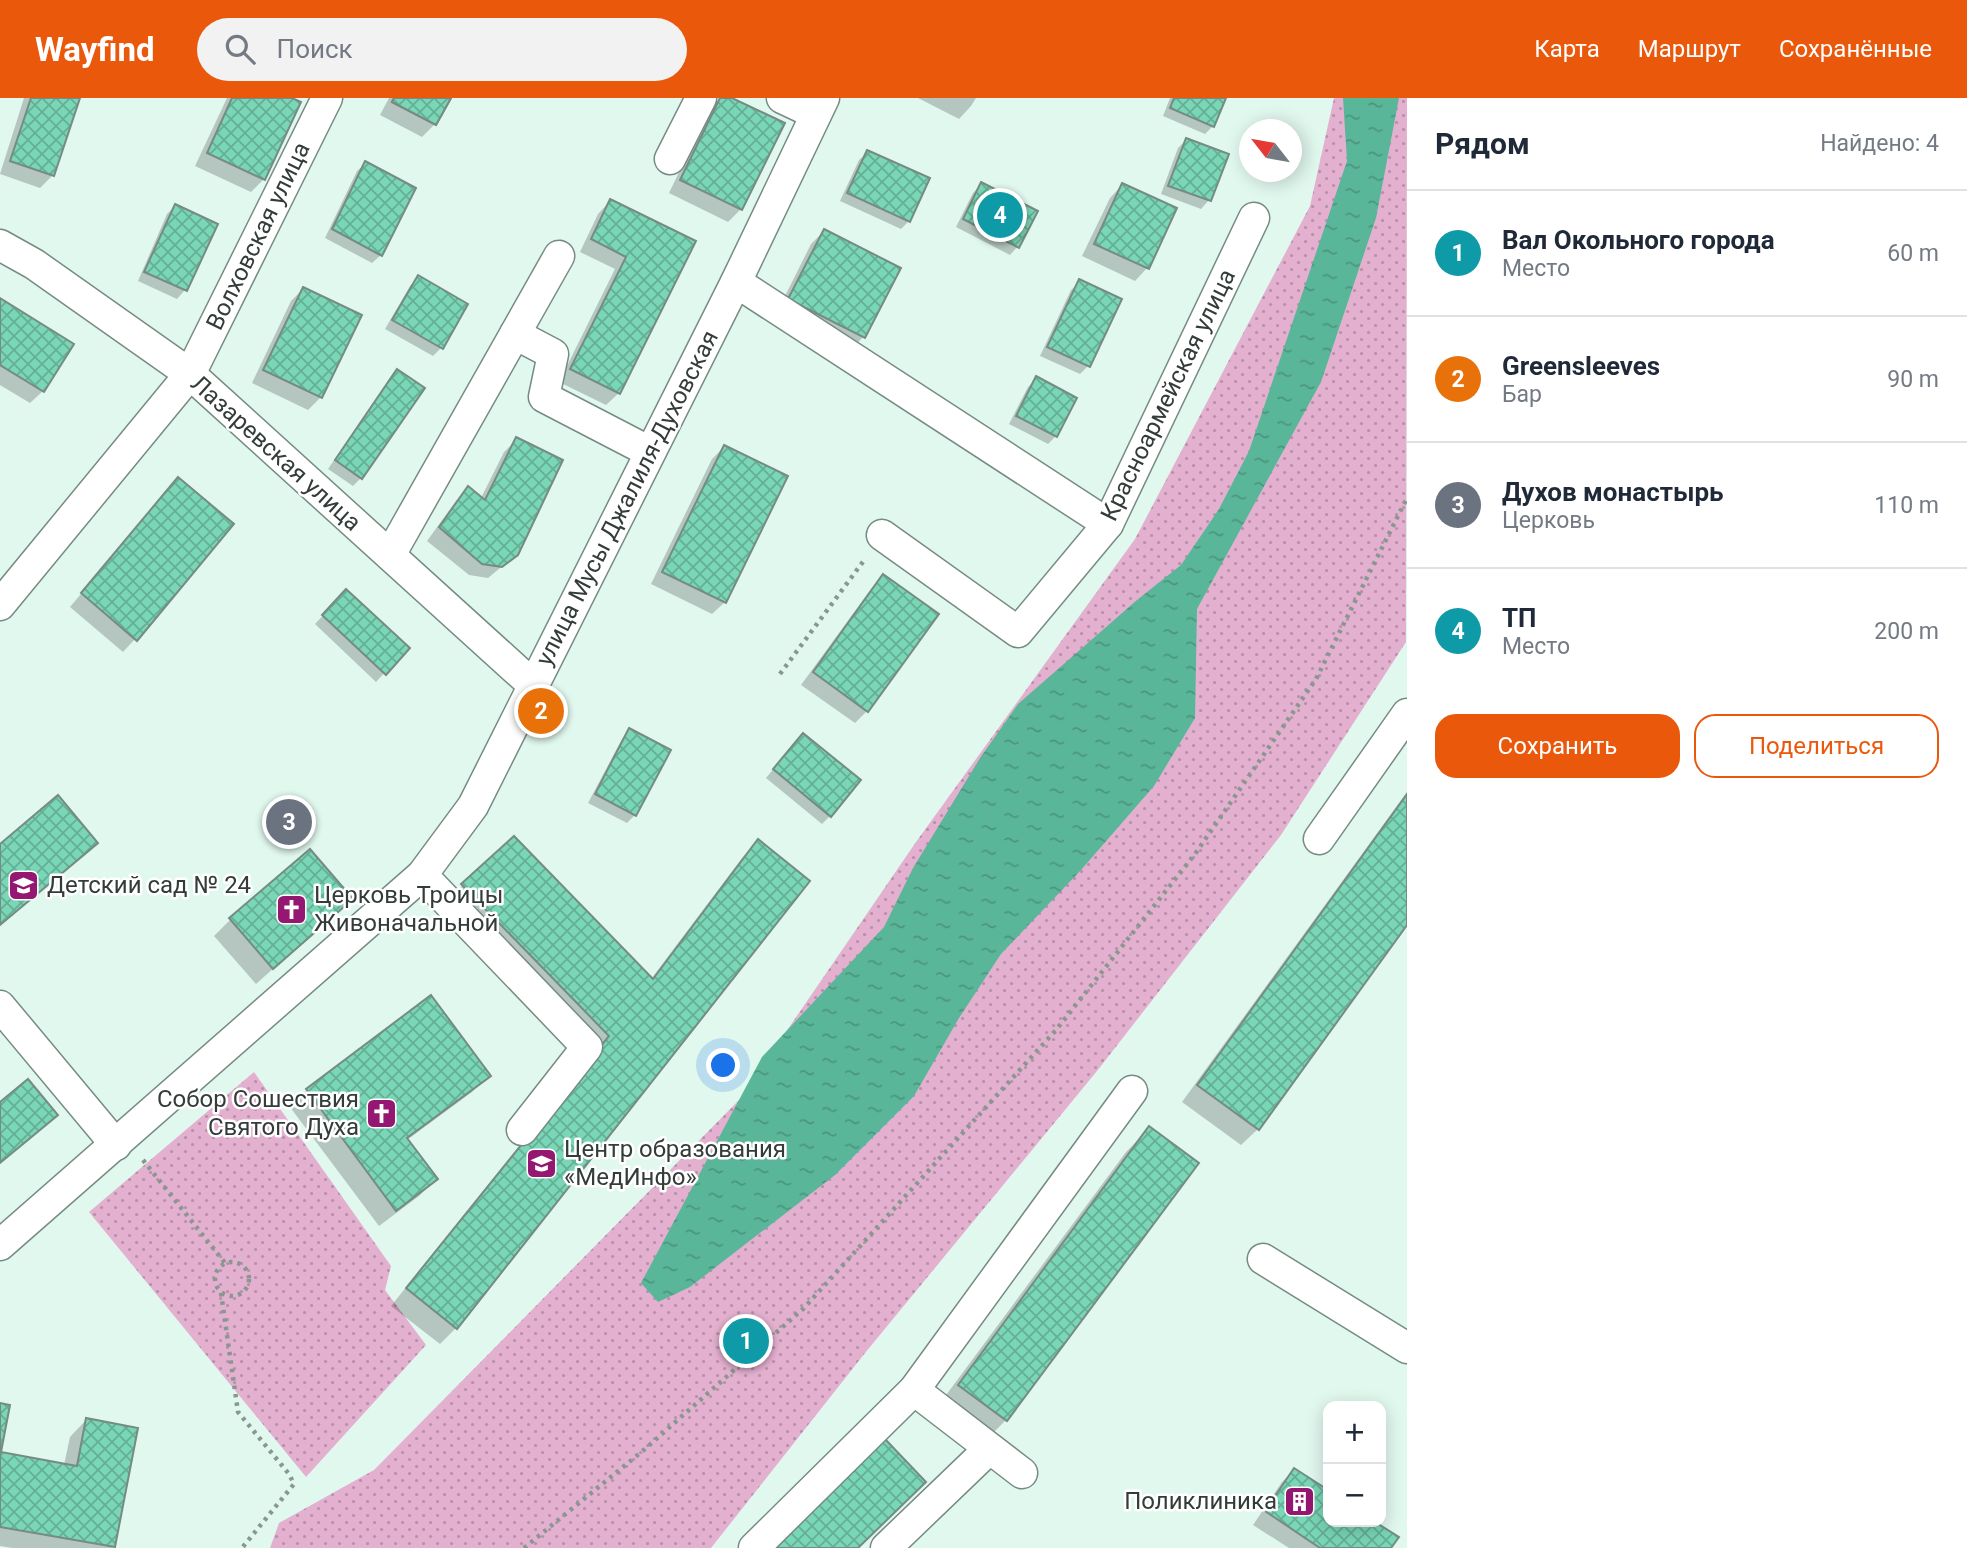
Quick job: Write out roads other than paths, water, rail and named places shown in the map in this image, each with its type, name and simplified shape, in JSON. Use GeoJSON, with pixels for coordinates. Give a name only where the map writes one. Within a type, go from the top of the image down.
{"type":"FeatureCollection","features":[{"type":"Feature","properties":{"kind":"street","name":"Волховская улица"},"geometry":{"type":"LineString","coordinates":[[0,605],[190,374],[327,98]]}},
{"type":"Feature","properties":{"kind":"street"},"geometry":{"type":"LineString","coordinates":[[670,159],[701,98]]}},
{"type":"Feature","properties":{"kind":"street"},"geometry":{"type":"LineString","coordinates":[[782,98],[820,106]]}},
{"type":"Feature","properties":{"kind":"street","name":"улица Мусы Джалиля-Духовская"},"geometry":{"type":"LineString","coordinates":[[0,1245],[422,875],[473,806],[736,282],[820,106]]}},
{"type":"Feature","properties":{"kind":"street","name":"Красноармейская улица"},"geometry":{"type":"LineString","coordinates":[[883,535],[1018,632],[1108,524],[1254,218]]}},
{"type":"Feature","properties":{"kind":"street","name":"Лазаревская улица"},"geometry":{"type":"LineString","coordinates":[[0,245],[34,264],[190,374],[533,685]]}},
{"type":"Feature","properties":{"kind":"street"},"geometry":{"type":"LineString","coordinates":[[390,555],[559,256]]}},
{"type":"Feature","properties":{"kind":"street"},"geometry":{"type":"LineString","coordinates":[[736,282],[1108,524]]}},
{"type":"Feature","properties":{"kind":"street"},"geometry":{"type":"LineString","coordinates":[[515,334],[553,354],[544,397],[650,453]]}},
{"type":"Feature","properties":{"kind":"street"},"geometry":{"type":"LineString","coordinates":[[1319,839],[1407,713]]}},
{"type":"Feature","properties":{"kind":"street"},"geometry":{"type":"LineString","coordinates":[[422,875],[587,1047],[522,1130]]}},
{"type":"Feature","properties":{"kind":"street"},"geometry":{"type":"LineString","coordinates":[[0,1006],[120,1141]]}},
{"type":"Feature","properties":{"kind":"street"},"geometry":{"type":"LineString","coordinates":[[754,1548],[914,1390],[1132,1091]]}},
{"type":"Feature","properties":{"kind":"street"},"geometry":{"type":"LineString","coordinates":[[1263,1259],[1407,1348]]}},
{"type":"Feature","properties":{"kind":"street"},"geometry":{"type":"LineString","coordinates":[[914,1390],[1022,1473]]}},
{"type":"Feature","properties":{"kind":"street"},"geometry":{"type":"LineString","coordinates":[[886,1548],[989,1448]]}},
{"type":"Feature","properties":{"kind":"water"},"geometry":{"type":"Polygon","coordinates":[[[1343,98],[1399,98],[1376,218],[1321,382],[1197,609],[1195,718],[1154,786],[1081,870],[1001,954],[959,1018],[914,1096],[835,1175],[690,1287],[658,1302],[641,1283],[762,1057],[884,927],[913,868],[980,758],[1018,704],[1181,565],[1219,509],[1249,451],[1347,161],[1343,98]]]}},
{"type":"Feature","properties":{"kind":"place","name":"ТП"},"geometry":{"type":"Point","coordinates":[1000,215]}},
{"type":"Feature","properties":{"kind":"place","name":"Greensleeves"},"geometry":{"type":"Point","coordinates":[541,711]}},
{"type":"Feature","properties":{"kind":"place","name":"Духов монастырь"},"geometry":{"type":"Point","coordinates":[289,822]}},
{"type":"Feature","properties":{"kind":"place","name":"Детский сад № 24"},"geometry":{"type":"Point","coordinates":[24,885]}},
{"type":"Feature","properties":{"kind":"place","name":"Церковь Троицы Живоначальной"},"geometry":{"type":"Point","coordinates":[291,909]}},
{"type":"Feature","properties":{"kind":"place","name":"Собор Сошествия Святого Духа"},"geometry":{"type":"Point","coordinates":[382,1113]}},
{"type":"Feature","properties":{"kind":"place","name":"Центр образования «МедИнфо»"},"geometry":{"type":"Point","coordinates":[541,1163]}},
{"type":"Feature","properties":{"kind":"place","name":"Вал Окольного города"},"geometry":{"type":"Point","coordinates":[746,1341]}},
{"type":"Feature","properties":{"kind":"place","name":"Поликлиника"},"geometry":{"type":"Point","coordinates":[1300,1501]}}]}
